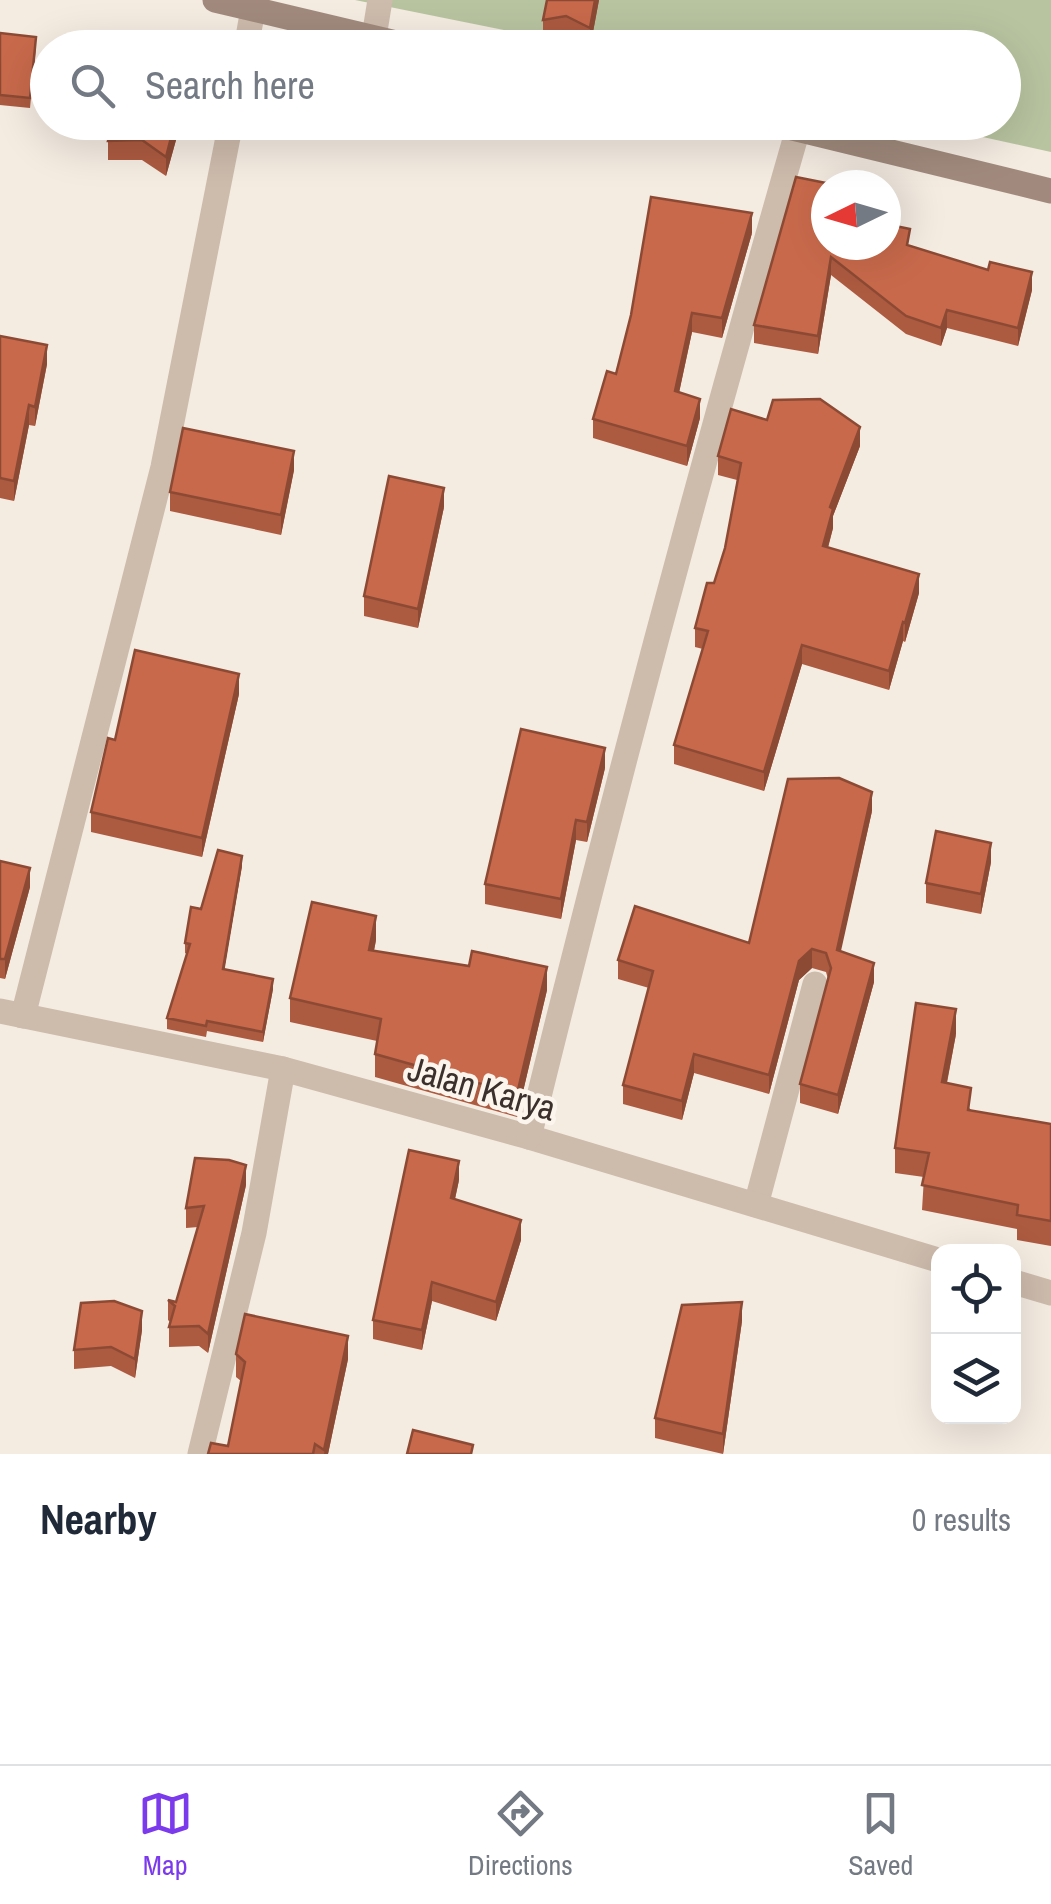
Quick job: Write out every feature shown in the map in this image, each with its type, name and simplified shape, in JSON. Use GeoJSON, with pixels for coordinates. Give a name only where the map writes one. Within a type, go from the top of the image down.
{"type":"FeatureCollection","features":[{"type":"Feature","properties":{"kind":"street"},"geometry":{"type":"LineString","coordinates":[[216,0],[344,30]]}},
{"type":"Feature","properties":{"kind":"street"},"geometry":{"type":"LineString","coordinates":[[375,30],[380,0]]}},
{"type":"Feature","properties":{"kind":"street"},"geometry":{"type":"LineString","coordinates":[[249,30],[253,9]]}},
{"type":"Feature","properties":{"kind":"street"},"geometry":{"type":"LineString","coordinates":[[11,1014],[163,467],[227,140]]}},
{"type":"Feature","properties":{"kind":"street"},"geometry":{"type":"LineString","coordinates":[[530,1137],[618,777],[795,140]]}},
{"type":"Feature","properties":{"kind":"street"},"geometry":{"type":"LineString","coordinates":[[843,140],[1051,191]]}},
{"type":"Feature","properties":{"kind":"street"},"geometry":{"type":"LineString","coordinates":[[756,1205],[815,984]]}},
{"type":"Feature","properties":{"kind":"street","name":"Jalan Karya"},"geometry":{"type":"LineString","coordinates":[[11,1014],[283,1069],[530,1137],[931,1258]]}},
{"type":"Feature","properties":{"kind":"street"},"geometry":{"type":"LineString","coordinates":[[200,1454],[254,1233],[283,1069]]}},
{"type":"Feature","properties":{"kind":"street"},"geometry":{"type":"LineString","coordinates":[[1021,1284],[1051,1294]]}},
{"type":"Feature","properties":{"kind":"green space"},"geometry":{"type":"Polygon","coordinates":[[[355,0],[1051,0],[1051,152],[996,140],[1021,140],[1021,30],[504,30],[355,0]]]}},
{"type":"Feature","properties":{"kind":"building"},"geometry":{"type":"Polygon","coordinates":[[[547,0],[595,0],[590,28],[566,16],[543,20],[547,0]]]}},
{"type":"Feature","properties":{"kind":"building"},"geometry":{"type":"Polygon","coordinates":[[[0,33],[30,36],[30,98],[0,95],[0,33]]]}},
{"type":"Feature","properties":{"kind":"building"},"geometry":{"type":"Polygon","coordinates":[[[142,140],[170,140],[166,157],[142,140]]]}},
{"type":"Feature","properties":{"kind":"building"},"geometry":{"type":"Polygon","coordinates":[[[796,177],[811,180],[811,260],[831,260],[818,336],[754,325],[796,177]]]}},
{"type":"Feature","properties":{"kind":"building"},"geometry":{"type":"Polygon","coordinates":[[[651,197],[752,213],[722,318],[692,313],[675,391],[700,399],[687,446],[593,419],[607,371],[616,374],[631,315],[651,197]]]}},
{"type":"Feature","properties":{"kind":"building"},"geometry":{"type":"Polygon","coordinates":[[[901,227],[910,229],[907,245],[988,270],[990,262],[1032,272],[1018,328],[947,310],[941,328],[906,316],[835,260],[901,260],[901,227]]]}},
{"type":"Feature","properties":{"kind":"building"},"geometry":{"type":"Polygon","coordinates":[[[0,336],[47,345],[35,407],[29,405],[14,481],[0,478],[0,336]]]}},
{"type":"Feature","properties":{"kind":"building"},"geometry":{"type":"Polygon","coordinates":[[[820,399],[860,427],[830,507],[833,509],[823,546],[919,574],[889,671],[802,645],[764,772],[674,745],[708,631],[695,628],[707,583],[714,583],[725,548],[741,463],[718,456],[731,409],[767,420],[773,400],[820,399]]]}},
{"type":"Feature","properties":{"kind":"building"},"geometry":{"type":"Polygon","coordinates":[[[183,428],[294,451],[281,515],[170,492],[183,428]]]}},
{"type":"Feature","properties":{"kind":"building"},"geometry":{"type":"Polygon","coordinates":[[[389,476],[444,488],[418,609],[364,596],[389,476]]]}},
{"type":"Feature","properties":{"kind":"building"},"geometry":{"type":"Polygon","coordinates":[[[135,650],[239,674],[202,838],[91,812],[108,738],[115,740],[135,650]]]}},
{"type":"Feature","properties":{"kind":"building"},"geometry":{"type":"Polygon","coordinates":[[[521,729],[605,748],[587,822],[576,820],[561,899],[485,884],[521,729]]]}},
{"type":"Feature","properties":{"kind":"building"},"geometry":{"type":"Polygon","coordinates":[[[839,778],[872,792],[837,950],[874,963],[838,1095],[800,1084],[831,968],[826,953],[812,949],[799,961],[769,1075],[694,1054],[682,1101],[623,1085],[653,971],[618,960],[635,906],[749,943],[788,779],[839,778]]]}},
{"type":"Feature","properties":{"kind":"building"},"geometry":{"type":"Polygon","coordinates":[[[936,831],[991,843],[981,894],[926,883],[936,831]]]}},
{"type":"Feature","properties":{"kind":"building"},"geometry":{"type":"Polygon","coordinates":[[[218,850],[242,856],[223,969],[273,979],[263,1032],[167,1018],[190,944],[185,943],[191,907],[201,909],[218,850]]]}},
{"type":"Feature","properties":{"kind":"building"},"geometry":{"type":"Polygon","coordinates":[[[0,861],[30,868],[5,959],[0,959],[0,861]]]}},
{"type":"Feature","properties":{"kind":"building"},"geometry":{"type":"Polygon","coordinates":[[[312,902],[376,916],[369,950],[469,966],[472,951],[547,967],[517,1094],[375,1054],[381,1019],[290,998],[312,902]]]}},
{"type":"Feature","properties":{"kind":"building"},"geometry":{"type":"Polygon","coordinates":[[[916,1003],[956,1009],[942,1082],[971,1088],[968,1110],[1051,1124],[1051,1221],[1017,1215],[1018,1205],[922,1185],[929,1153],[895,1148],[916,1003]]]}},
{"type":"Feature","properties":{"kind":"building"},"geometry":{"type":"Polygon","coordinates":[[[409,1150],[459,1161],[451,1198],[521,1220],[496,1302],[432,1282],[422,1330],[373,1320],[409,1150]]]}},
{"type":"Feature","properties":{"kind":"building"},"geometry":{"type":"Polygon","coordinates":[[[195,1158],[246,1165],[208,1334],[199,1326],[169,1327],[175,1306],[168,1300],[176,1302],[204,1206],[186,1208],[195,1158]]]}},
{"type":"Feature","properties":{"kind":"building"},"geometry":{"type":"Polygon","coordinates":[[[114,1301],[142,1311],[135,1359],[111,1347],[74,1350],[81,1303],[114,1301]]]}},
{"type":"Feature","properties":{"kind":"building"},"geometry":{"type":"Polygon","coordinates":[[[742,1302],[723,1434],[655,1418],[682,1305],[742,1302]]]}},
{"type":"Feature","properties":{"kind":"building"},"geometry":{"type":"Polygon","coordinates":[[[245,1314],[348,1336],[324,1450],[315,1444],[313,1454],[208,1454],[211,1443],[228,1446],[245,1362],[236,1354],[245,1314]]]}},
{"type":"Feature","properties":{"kind":"building"},"geometry":{"type":"Polygon","coordinates":[[[413,1430],[473,1445],[471,1454],[407,1454],[413,1430]]]}}]}
